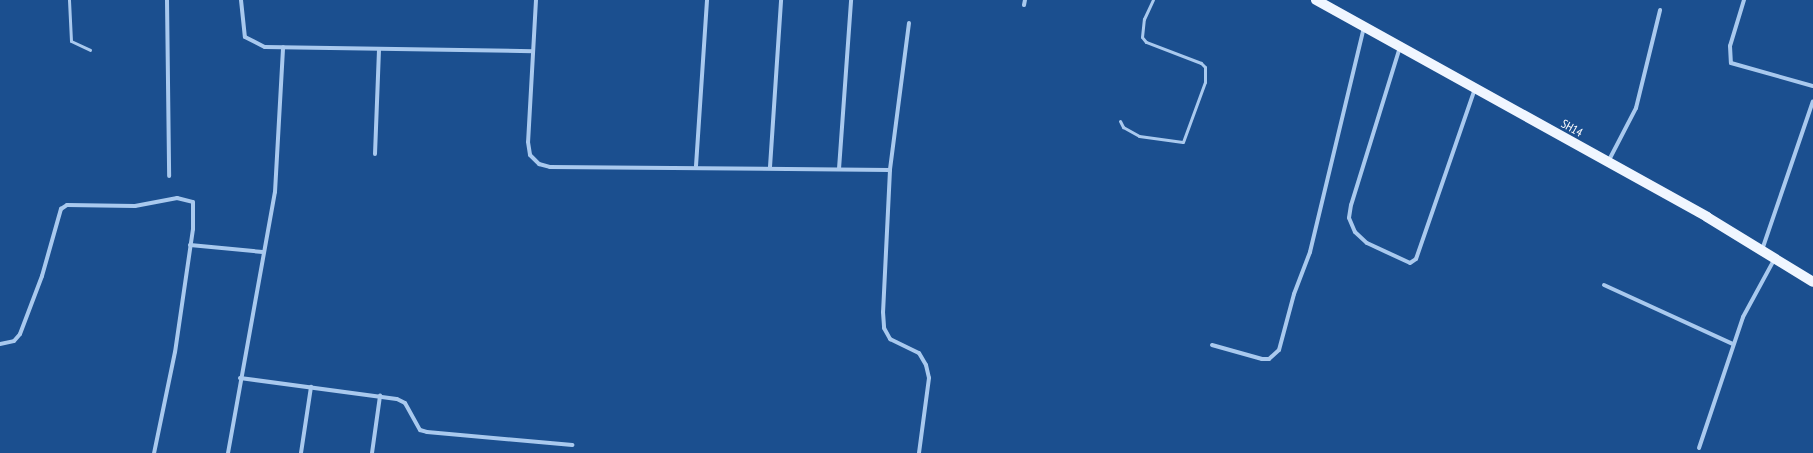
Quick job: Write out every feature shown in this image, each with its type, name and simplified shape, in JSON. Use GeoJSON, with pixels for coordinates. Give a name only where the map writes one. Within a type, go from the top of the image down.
{"type":"FeatureCollection","features":[{"type":"Feature","properties":{"kind":"main road","name":"SH14"},"geometry":{"type":"LineString","coordinates":[[1316,0],[1708,217],[1761,252],[1813,282]]}},
{"type":"Feature","properties":{"kind":"street"},"geometry":{"type":"LineString","coordinates":[[167,0],[169,176]]}},
{"type":"Feature","properties":{"kind":"street"},"geometry":{"type":"LineString","coordinates":[[241,0],[245,37],[266,47],[533,51]]}},
{"type":"Feature","properties":{"kind":"street"},"geometry":{"type":"LineString","coordinates":[[536,0],[528,142],[530,155],[539,164],[550,167],[696,166],[890,170]]}},
{"type":"Feature","properties":{"kind":"street"},"geometry":{"type":"LineString","coordinates":[[696,166],[707,0]]}},
{"type":"Feature","properties":{"kind":"street"},"geometry":{"type":"LineString","coordinates":[[770,167],[782,0]]}},
{"type":"Feature","properties":{"kind":"street"},"geometry":{"type":"LineString","coordinates":[[839,169],[851,0]]}},
{"type":"Feature","properties":{"kind":"street"},"geometry":{"type":"LineString","coordinates":[[1024,5],[1025,0]]}},
{"type":"Feature","properties":{"kind":"street"},"geometry":{"type":"LineString","coordinates":[[1744,0],[1730,46],[1730,63],[1813,86]]}},
{"type":"Feature","properties":{"kind":"street"},"geometry":{"type":"LineString","coordinates":[[1608,163],[1636,108],[1660,10]]}},
{"type":"Feature","properties":{"kind":"street"},"geometry":{"type":"LineString","coordinates":[[909,23],[890,170],[884,328],[890,339],[919,353],[926,365],[929,378],[919,453]]}},
{"type":"Feature","properties":{"kind":"street"},"geometry":{"type":"LineString","coordinates":[[1212,345],[1262,359],[1268,359],[1279,350],[1294,294],[1310,252],[1364,27]]}},
{"type":"Feature","properties":{"kind":"street"},"geometry":{"type":"LineString","coordinates":[[1400,46],[1351,205],[1349,218],[1355,232],[1367,243],[1410,263],[1416,259],[1475,88]]}},
{"type":"Feature","properties":{"kind":"street"},"geometry":{"type":"LineString","coordinates":[[228,453],[278,160],[283,47]]}},
{"type":"Feature","properties":{"kind":"street"},"geometry":{"type":"LineString","coordinates":[[375,154],[379,49]]}},
{"type":"Feature","properties":{"kind":"street"},"geometry":{"type":"LineString","coordinates":[[1761,252],[1813,101]]}},
{"type":"Feature","properties":{"kind":"street"},"geometry":{"type":"LineString","coordinates":[[0,344],[14,341],[20,334],[42,276],[57,217],[67,205],[135,206],[186,199],[193,202],[195,213],[175,352],[154,453]]}},
{"type":"Feature","properties":{"kind":"street"},"geometry":{"type":"LineString","coordinates":[[190,245],[263,252]]}},
{"type":"Feature","properties":{"kind":"street"},"geometry":{"type":"LineString","coordinates":[[1699,448],[1743,317],[1774,260]]}},
{"type":"Feature","properties":{"kind":"street"},"geometry":{"type":"LineString","coordinates":[[1604,285],[1733,344]]}},
{"type":"Feature","properties":{"kind":"street"},"geometry":{"type":"LineString","coordinates":[[240,378],[380,396],[405,403],[420,430],[572,445]]}},
{"type":"Feature","properties":{"kind":"street"},"geometry":{"type":"LineString","coordinates":[[301,453],[311,387]]}},
{"type":"Feature","properties":{"kind":"street"},"geometry":{"type":"LineString","coordinates":[[372,453],[380,396]]}},
{"type":"Feature","properties":{"kind":"lane"},"geometry":{"type":"LineString","coordinates":[[69,0],[71,41],[90,50]]}},
{"type":"Feature","properties":{"kind":"lane"},"geometry":{"type":"LineString","coordinates":[[1120,121],[1123,127],[1139,136],[1182,142],[1205,82],[1205,67],[1201,63],[1146,42],[1142,37],[1144,19],[1153,0]]}}]}
